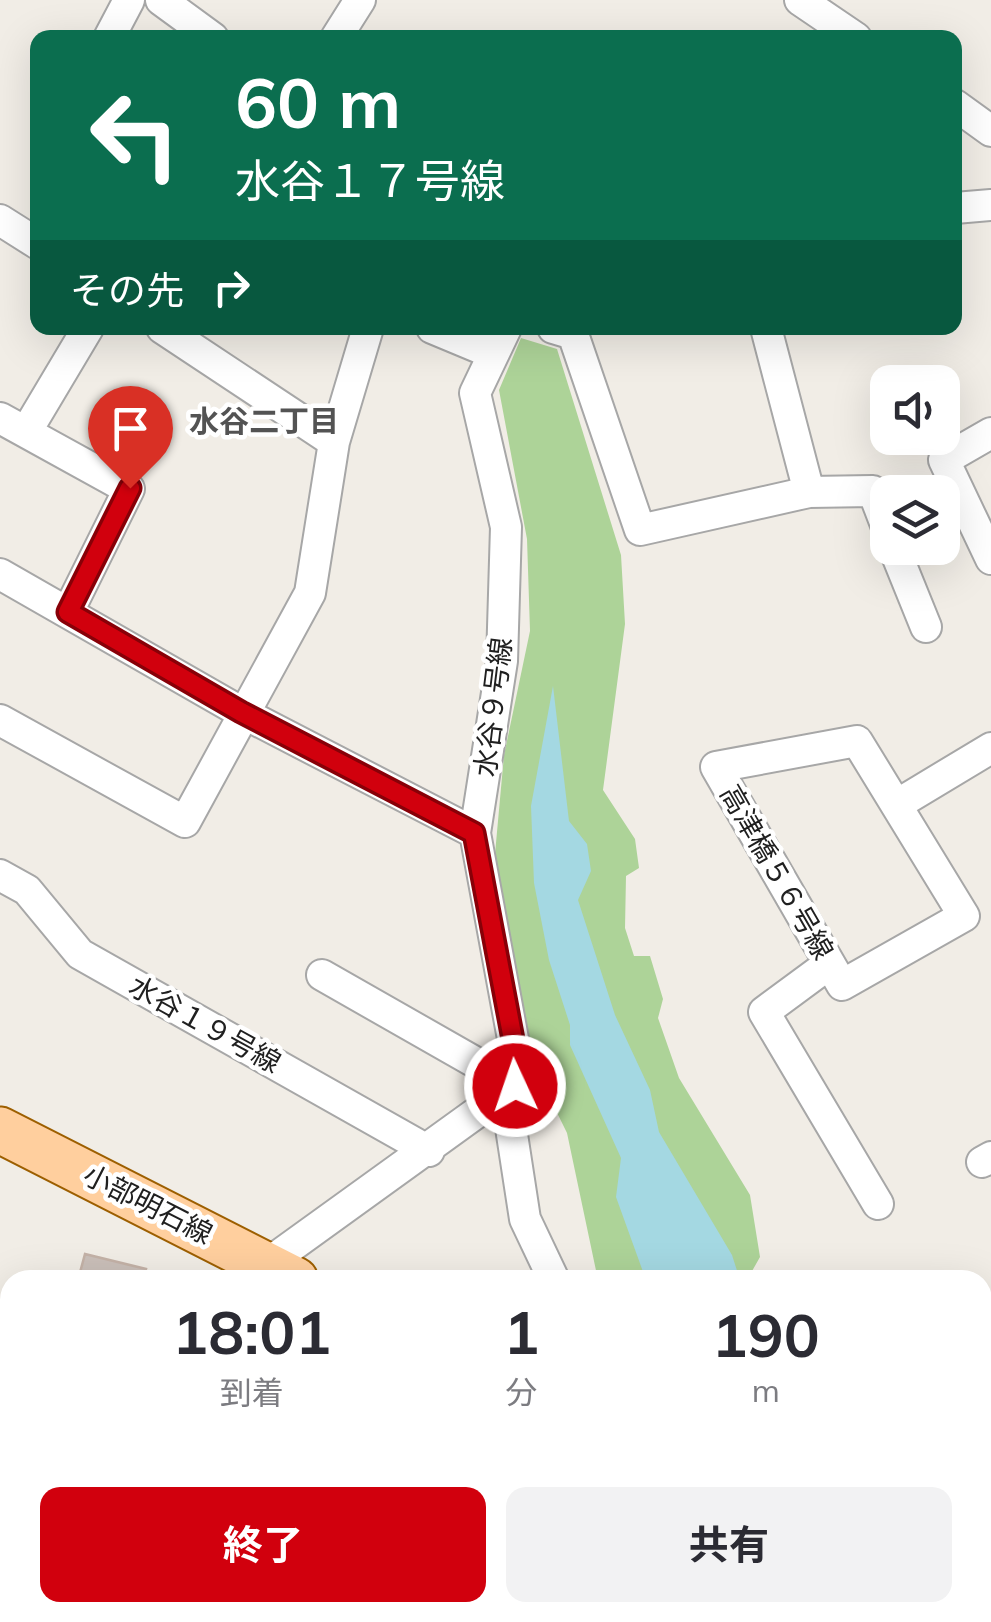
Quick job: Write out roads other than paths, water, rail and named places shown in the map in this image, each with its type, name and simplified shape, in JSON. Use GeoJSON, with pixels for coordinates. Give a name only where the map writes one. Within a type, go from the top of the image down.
{"type":"FeatureCollection","features":[{"type":"Feature","properties":{"kind":"main road","name":"小部明石線"},"geometry":{"type":"LineString","coordinates":[[0,1130],[276,1270]]}},
{"type":"Feature","properties":{"kind":"street"},"geometry":{"type":"LineString","coordinates":[[112,30],[129,0]]}},
{"type":"Feature","properties":{"kind":"street"},"geometry":{"type":"LineString","coordinates":[[161,0],[202,30]]}},
{"type":"Feature","properties":{"kind":"street"},"geometry":{"type":"LineString","coordinates":[[341,30],[360,0]]}},
{"type":"Feature","properties":{"kind":"street"},"geometry":{"type":"LineString","coordinates":[[800,0],[844,30]]}},
{"type":"Feature","properties":{"kind":"street"},"geometry":{"type":"LineString","coordinates":[[962,110],[991,131]]}},
{"type":"Feature","properties":{"kind":"street"},"geometry":{"type":"LineString","coordinates":[[962,208],[991,206]]}},
{"type":"Feature","properties":{"kind":"street"},"geometry":{"type":"LineString","coordinates":[[0,220],[30,239]]}},
{"type":"Feature","properties":{"kind":"street"},"geometry":{"type":"LineString","coordinates":[[68,612],[130,488],[13,425],[83,335]]}},
{"type":"Feature","properties":{"kind":"street"},"geometry":{"type":"LineString","coordinates":[[173,335],[334,442]]}},
{"type":"Feature","properties":{"kind":"street"},"geometry":{"type":"LineString","coordinates":[[0,720],[185,822],[241,712],[310,594],[334,442],[366,335]]}},
{"type":"Feature","properties":{"kind":"street"},"geometry":{"type":"LineString","coordinates":[[471,335],[499,340]]}},
{"type":"Feature","properties":{"kind":"street"},"geometry":{"type":"LineString","coordinates":[[573,335],[640,530],[809,492],[870,492]]}},
{"type":"Feature","properties":{"kind":"street"},"geometry":{"type":"LineString","coordinates":[[768,335],[809,492]]}},
{"type":"Feature","properties":{"kind":"street","name":"水谷９号線"},"geometry":{"type":"LineString","coordinates":[[499,340],[475,393],[506,526],[502,661],[474,833],[518,1066],[508,1090],[524,1218],[549,1270]]}},
{"type":"Feature","properties":{"kind":"street"},"geometry":{"type":"LineString","coordinates":[[991,433],[944,460],[991,559]]}},
{"type":"Feature","properties":{"kind":"street"},"geometry":{"type":"LineString","coordinates":[[901,565],[926,627]]}},
{"type":"Feature","properties":{"kind":"street"},"geometry":{"type":"LineString","coordinates":[[0,574],[241,712],[474,833]]}},
{"type":"Feature","properties":{"kind":"street","name":"高津橋５６号線"},"geometry":{"type":"LineString","coordinates":[[857,740],[898,804],[964,916],[842,985],[716,767],[857,740]]}},
{"type":"Feature","properties":{"kind":"street"},"geometry":{"type":"LineString","coordinates":[[898,804],[991,748]]}},
{"type":"Feature","properties":{"kind":"street","name":"水谷１９号線"},"geometry":{"type":"LineString","coordinates":[[0,875],[26,890],[80,954],[429,1151]]}},
{"type":"Feature","properties":{"kind":"street"},"geometry":{"type":"LineString","coordinates":[[829,964],[764,1012],[878,1204]]}},
{"type":"Feature","properties":{"kind":"street"},"geometry":{"type":"LineString","coordinates":[[282,1270],[508,1090],[322,976]]}},
{"type":"Feature","properties":{"kind":"water"},"geometry":{"type":"Polygon","coordinates":[[[553,686],[569,821],[587,844],[591,871],[578,900],[615,1015],[650,1090],[659,1132],[732,1255],[737,1270],[642,1270],[616,1197],[621,1158],[570,1045],[570,1025],[549,960],[534,883],[531,806],[553,686]]]}},
{"type":"Feature","properties":{"kind":"district","name":"水谷二丁目"},"geometry":{"type":"Point","coordinates":[264,422]}}]}
